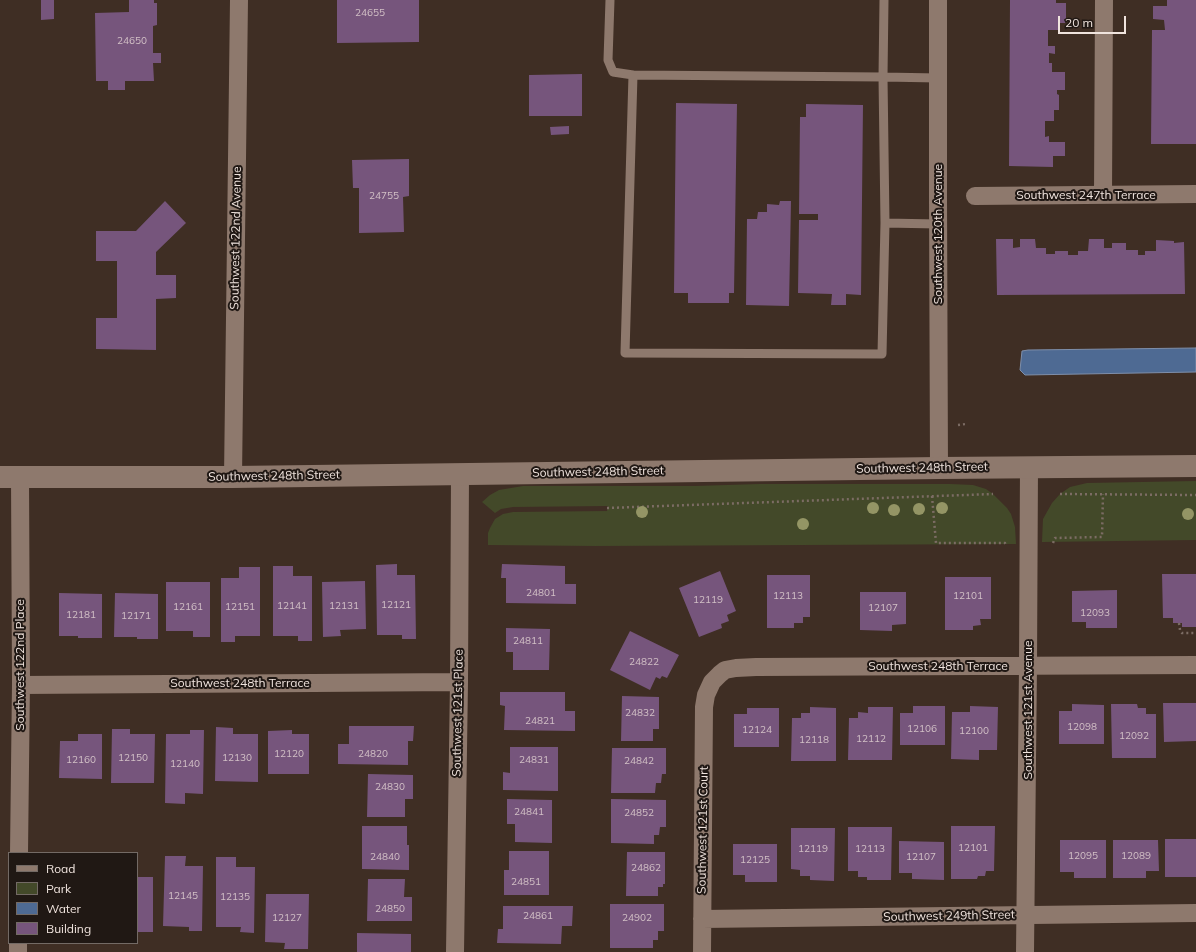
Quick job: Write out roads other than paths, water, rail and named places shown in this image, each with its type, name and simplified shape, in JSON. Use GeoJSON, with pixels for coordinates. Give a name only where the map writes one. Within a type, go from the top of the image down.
{"type":"FeatureCollection","features":[{"type":"Feature","properties":{"kind":"street","name":"Southwest 122nd Avenue"},"geometry":{"type":"LineString","coordinates":[[233,477],[239,0]]}},
{"type":"Feature","properties":{"kind":"street","name":"Southwest 120th Avenue"},"geometry":{"type":"LineString","coordinates":[[938,0],[939,468]]}},
{"type":"Feature","properties":{"kind":"street"},"geometry":{"type":"LineString","coordinates":[[1103,195],[1104,0]]}},
{"type":"Feature","properties":{"kind":"street","name":"Southwest 247th Terrace"},"geometry":{"type":"LineString","coordinates":[[975,196],[1196,194]]}},
{"type":"Feature","properties":{"kind":"street","name":"Southwest 248th Street"},"geometry":{"type":"LineString","coordinates":[[10,477],[233,477],[1196,466]]}},
{"type":"Feature","properties":{"kind":"street","name":"Southwest 121st Avenue"},"geometry":{"type":"LineString","coordinates":[[1026,952],[1029,467]]}},
{"type":"Feature","properties":{"kind":"street","name":"Southwest 121st Place"},"geometry":{"type":"LineString","coordinates":[[455,952],[460,474]]}},
{"type":"Feature","properties":{"kind":"street","name":"Southwest 122nd Place"},"geometry":{"type":"LineString","coordinates":[[10,477],[21,685],[19,852]]}},
{"type":"Feature","properties":{"kind":"street","name":"Southwest 248th Terrace"},"geometry":{"type":"LineString","coordinates":[[704,707],[706,695],[712,682],[720,674],[730,668],[1196,665]]}},
{"type":"Feature","properties":{"kind":"street","name":"Southwest 248th Terrace"},"geometry":{"type":"LineString","coordinates":[[21,685],[459,682]]}},
{"type":"Feature","properties":{"kind":"street","name":"Southwest 121st Court"},"geometry":{"type":"LineString","coordinates":[[702,952],[704,707]]}},
{"type":"Feature","properties":{"kind":"street","name":"Southwest 249th Street"},"geometry":{"type":"LineString","coordinates":[[702,919],[1196,913]]}},
{"type":"Feature","properties":{"kind":"lane"},"geometry":{"type":"LineString","coordinates":[[610,0],[608,60],[613,72],[633,75],[938,78]]}},
{"type":"Feature","properties":{"kind":"lane"},"geometry":{"type":"LineString","coordinates":[[633,75],[625,353],[882,354],[885,224],[883,77],[884,0]]}},
{"type":"Feature","properties":{"kind":"lane"},"geometry":{"type":"LineString","coordinates":[[885,224],[938,224]]}},
{"type":"Feature","properties":{"kind":"water"},"geometry":{"type":"Polygon","coordinates":[[[1196,348],[1196,372],[1025,375],[1020,370],[1022,351],[1028,350],[1196,348]]]}}]}
